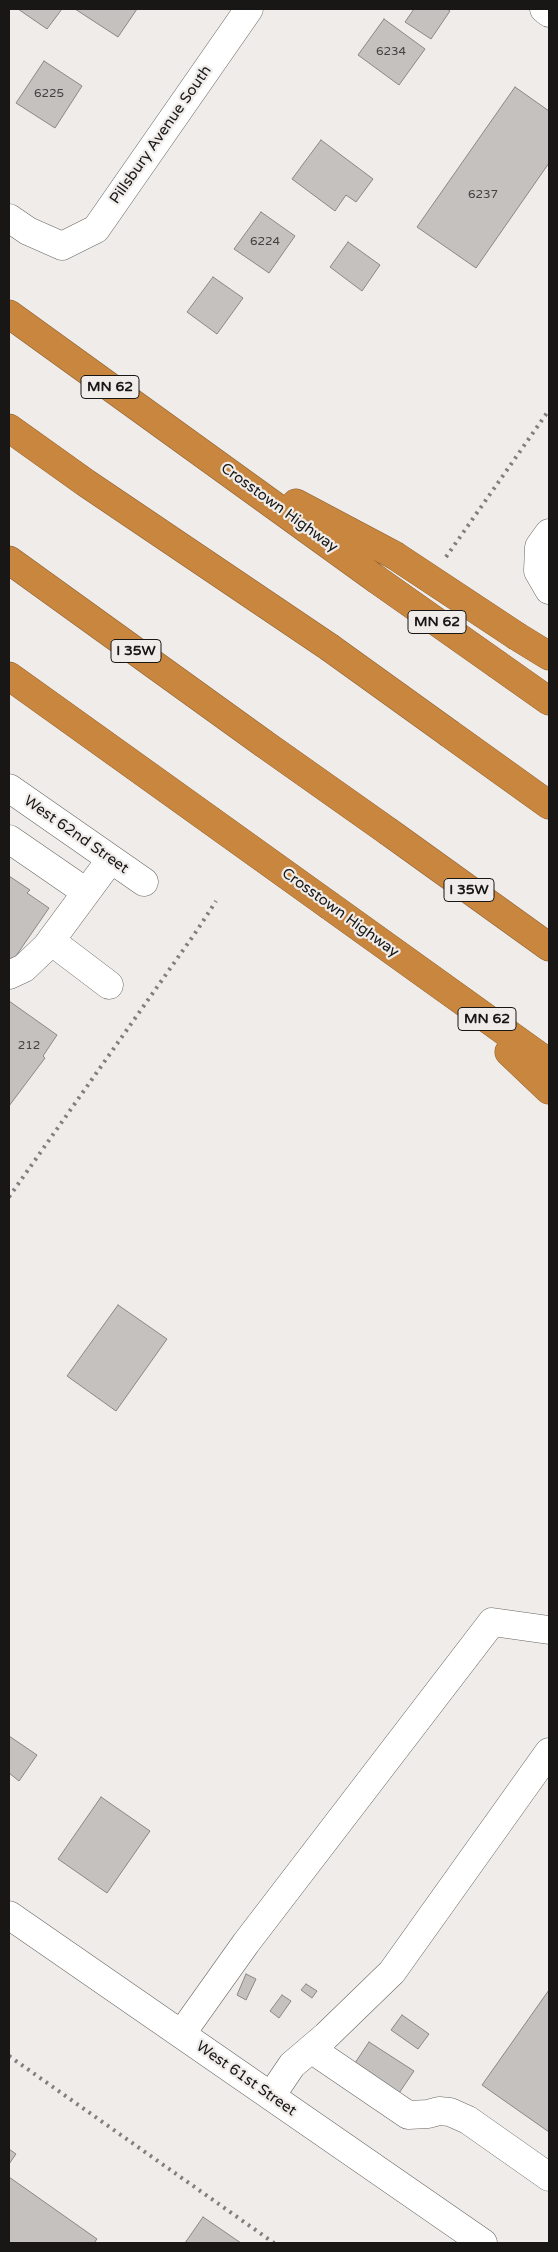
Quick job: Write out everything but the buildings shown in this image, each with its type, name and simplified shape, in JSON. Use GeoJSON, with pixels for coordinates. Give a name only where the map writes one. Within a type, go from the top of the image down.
{"type":"FeatureCollection","features":[{"type":"Feature","properties":{"kind":"highway","name":"Crosstown Highway"},"geometry":{"type":"LineString","coordinates":[[9,314],[549,701]]}},
{"type":"Feature","properties":{"kind":"highway"},"geometry":{"type":"LineString","coordinates":[[9,428],[86,483],[329,647],[549,805]]}},
{"type":"Feature","properties":{"kind":"highway"},"geometry":{"type":"LineString","coordinates":[[212,460],[394,555],[549,656]]}},
{"type":"Feature","properties":{"kind":"highway","name":"I 35W"},"geometry":{"type":"LineString","coordinates":[[9,560],[549,947]]}},
{"type":"Feature","properties":{"kind":"highway","name":"Crosstown Highway"},"geometry":{"type":"LineString","coordinates":[[9,676],[549,1063]]}},
{"type":"Feature","properties":{"kind":"highway"},"geometry":{"type":"LineString","coordinates":[[426,975],[549,1090]]}},
{"type":"Feature","properties":{"kind":"street","name":"Pillsbury Avenue South"},"geometry":{"type":"LineString","coordinates":[[9,218],[28,231],[62,246],[96,229],[249,9]]}},
{"type":"Feature","properties":{"kind":"street"},"geometry":{"type":"LineString","coordinates":[[544,9],[549,13]]}},
{"type":"Feature","properties":{"kind":"street"},"geometry":{"type":"LineString","coordinates":[[549,533],[539,547],[538,571],[549,590]]}},
{"type":"Feature","properties":{"kind":"street","name":"West 62nd Street"},"geometry":{"type":"LineString","coordinates":[[9,788],[144,882]]}},
{"type":"Feature","properties":{"kind":"street"},"geometry":{"type":"LineString","coordinates":[[9,839],[86,892]]}},
{"type":"Feature","properties":{"kind":"street"},"geometry":{"type":"LineString","coordinates":[[9,976],[24,968],[51,941],[111,859]]}},
{"type":"Feature","properties":{"kind":"street"},"geometry":{"type":"LineString","coordinates":[[51,941],[109,984]]}},
{"type":"Feature","properties":{"kind":"street"},"geometry":{"type":"LineString","coordinates":[[182,2034],[246,1943],[492,1622],[549,1630]]}},
{"type":"Feature","properties":{"kind":"street"},"geometry":{"type":"LineString","coordinates":[[271,2096],[292,2065],[392,1972],[549,1752]]}},
{"type":"Feature","properties":{"kind":"street","name":"West 61st Street"},"geometry":{"type":"LineString","coordinates":[[9,1915],[271,2096],[467,2239]]}},
{"type":"Feature","properties":{"kind":"street"},"geometry":{"type":"LineString","coordinates":[[311,2049],[408,2115],[428,2114],[439,2111],[450,2112],[468,2120],[549,2177]]}},
{"type":"Feature","properties":{"kind":"railway"},"geometry":{"type":"LineString","coordinates":[[446,557],[549,410]]}},
{"type":"Feature","properties":{"kind":"railway"},"geometry":{"type":"LineString","coordinates":[[9,1197],[216,901]]}},
{"type":"Feature","properties":{"kind":"railway"},"geometry":{"type":"LineString","coordinates":[[9,2056],[274,2243]]}}]}
